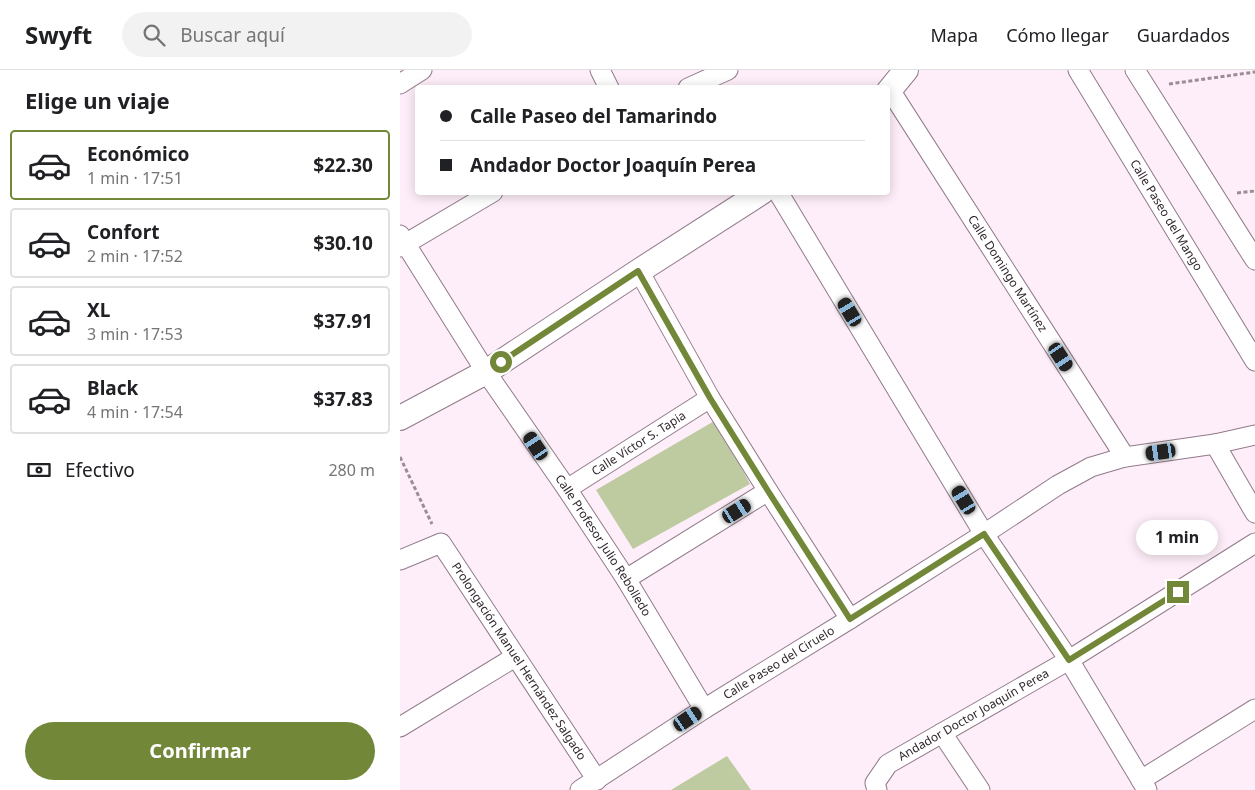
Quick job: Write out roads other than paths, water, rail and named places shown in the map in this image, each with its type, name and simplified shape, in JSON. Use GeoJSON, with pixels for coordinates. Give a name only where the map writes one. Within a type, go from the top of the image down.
{"type":"FeatureCollection","features":[{"type":"Feature","properties":{"kind":"street"},"geometry":{"type":"LineString","coordinates":[[400,84],[422,70]]}},
{"type":"Feature","properties":{"kind":"street"},"geometry":{"type":"LineString","coordinates":[[600,70],[608,85]]}},
{"type":"Feature","properties":{"kind":"street"},"geometry":{"type":"LineString","coordinates":[[695,85],[728,70]]}},
{"type":"Feature","properties":{"kind":"street"},"geometry":{"type":"LineString","coordinates":[[890,90],[906,70]]}},
{"type":"Feature","properties":{"kind":"street","name":"Calle Paseo del Mango"},"geometry":{"type":"LineString","coordinates":[[1078,70],[1255,361]]}},
{"type":"Feature","properties":{"kind":"street"},"geometry":{"type":"LineString","coordinates":[[1134,70],[1255,260]]}},
{"type":"Feature","properties":{"kind":"street","name":"Calle Domingo Martínez"},"geometry":{"type":"LineString","coordinates":[[890,93],[1125,457]]}},
{"type":"Feature","properties":{"kind":"street"},"geometry":{"type":"LineString","coordinates":[[402,242],[488,195]]}},
{"type":"Feature","properties":{"kind":"street"},"geometry":{"type":"LineString","coordinates":[[400,418],[486,372],[638,271],[757,195]]}},
{"type":"Feature","properties":{"kind":"street"},"geometry":{"type":"LineString","coordinates":[[780,195],[984,534],[1069,660],[1144,785],[1255,709]]}},
{"type":"Feature","properties":{"kind":"street","name":"Calle Profesor Julio Rebolledo"},"geometry":{"type":"LineString","coordinates":[[402,242],[486,372],[626,579],[704,709]]}},
{"type":"Feature","properties":{"kind":"street"},"geometry":{"type":"LineString","coordinates":[[638,271],[710,398],[850,619]]}},
{"type":"Feature","properties":{"kind":"street","name":"Calle Víctor S. Tapia"},"geometry":{"type":"LineString","coordinates":[[567,490],[710,398]]}},
{"type":"Feature","properties":{"kind":"street","name":"Calle Paseo del Ciruelo"},"geometry":{"type":"LineString","coordinates":[[580,790],[704,709],[850,619],[1058,485],[1091,467],[1125,457],[1215,444],[1255,435]]}},
{"type":"Feature","properties":{"kind":"street"},"geometry":{"type":"LineString","coordinates":[[1215,444],[1255,513]]}},
{"type":"Feature","properties":{"kind":"street"},"geometry":{"type":"LineString","coordinates":[[626,579],[768,491]]}},
{"type":"Feature","properties":{"kind":"street","name":"Prolongación Manuel Hernández Salgado"},"geometry":{"type":"LineString","coordinates":[[400,560],[441,543],[596,780]]}},
{"type":"Feature","properties":{"kind":"street","name":"Andador Doctor Joaquín Perea"},"geometry":{"type":"LineString","coordinates":[[876,786],[888,764],[1069,660],[1255,543]]}},
{"type":"Feature","properties":{"kind":"street"},"geometry":{"type":"LineString","coordinates":[[400,727],[515,657]]}},
{"type":"Feature","properties":{"kind":"street"},"geometry":{"type":"LineString","coordinates":[[942,733],[980,790]]}}]}
